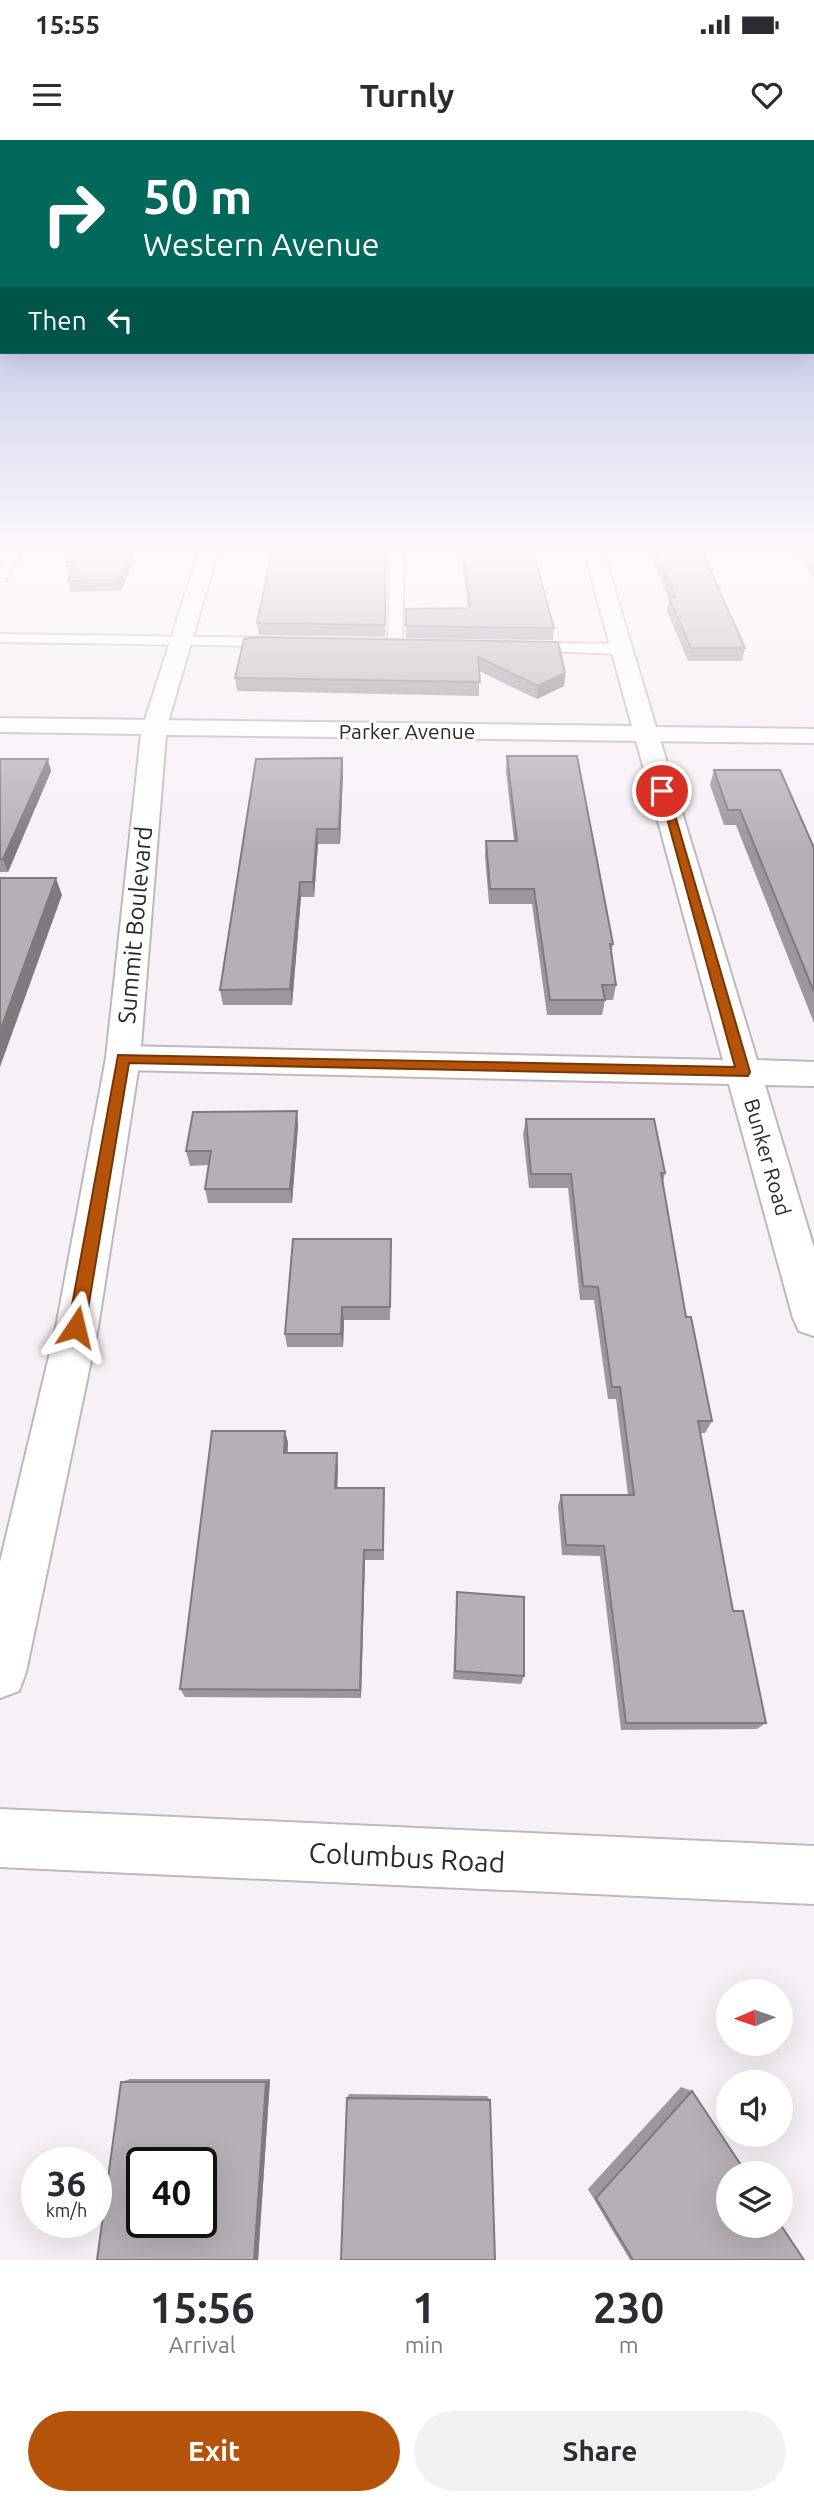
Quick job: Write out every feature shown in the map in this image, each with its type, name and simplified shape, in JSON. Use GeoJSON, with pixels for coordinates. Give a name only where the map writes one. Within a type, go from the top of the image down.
{"type":"FeatureCollection","features":[{"type":"Feature","properties":{"kind":"street","name":"Summit Boulevard"},"geometry":{"type":"LineString","coordinates":[[0,1672],[76,1327],[123,1058],[154,729],[178,650]]}},
{"type":"Feature","properties":{"kind":"street","name":"Bunker Road"},"geometry":{"type":"LineString","coordinates":[[621,650],[814,1318]]}},
{"type":"Feature","properties":{"kind":"street","name":"Parker Avenue"},"geometry":{"type":"LineString","coordinates":[[0,725],[814,736]]}},
{"type":"Feature","properties":{"kind":"street"},"geometry":{"type":"LineString","coordinates":[[123,1058],[814,1074]]}},
{"type":"Feature","properties":{"kind":"street","name":"Columbus Road"},"geometry":{"type":"LineString","coordinates":[[0,1838],[814,1875]]}},
{"type":"Feature","properties":{"kind":"building"},"geometry":{"type":"Polygon","coordinates":[[[241,650],[560,650],[565,673],[538,686],[478,657],[480,682],[235,678],[241,650]]]}},
{"type":"Feature","properties":{"kind":"building"},"geometry":{"type":"Polygon","coordinates":[[[507,756],[577,756],[613,944],[610,944],[616,985],[602,985],[605,1000],[550,1000],[534,889],[490,889],[486,841],[517,841],[507,756]]]}},
{"type":"Feature","properties":{"kind":"building"},"geometry":{"type":"Polygon","coordinates":[[[342,758],[339,829],[317,829],[313,882],[300,882],[290,989],[220,990],[256,759],[342,758]]]}},
{"type":"Feature","properties":{"kind":"building"},"geometry":{"type":"Polygon","coordinates":[[[0,759],[48,759],[3,859],[0,859],[0,759]]]}},
{"type":"Feature","properties":{"kind":"building"},"geometry":{"type":"Polygon","coordinates":[[[714,770],[780,770],[814,848],[814,992],[740,810],[728,810],[714,770]]]}},
{"type":"Feature","properties":{"kind":"building"},"geometry":{"type":"Polygon","coordinates":[[[0,878],[56,878],[0,1031],[0,878]]]}},
{"type":"Feature","properties":{"kind":"building"},"geometry":{"type":"Polygon","coordinates":[[[297,1111],[290,1189],[205,1189],[211,1151],[186,1151],[193,1112],[297,1111]]]}},
{"type":"Feature","properties":{"kind":"building"},"geometry":{"type":"Polygon","coordinates":[[[526,1119],[654,1119],[665,1173],[661,1173],[686,1317],[691,1317],[712,1421],[698,1421],[733,1611],[743,1611],[766,1723],[626,1723],[604,1546],[566,1545],[561,1495],[634,1495],[620,1387],[612,1387],[598,1287],[583,1286],[571,1174],[531,1174],[526,1119]]]}},
{"type":"Feature","properties":{"kind":"building"},"geometry":{"type":"Polygon","coordinates":[[[293,1239],[391,1239],[390,1307],[342,1307],[341,1334],[285,1334],[293,1239]]]}},
{"type":"Feature","properties":{"kind":"building"},"geometry":{"type":"Polygon","coordinates":[[[212,1431],[285,1431],[284,1453],[337,1453],[335,1488],[384,1488],[383,1550],[364,1550],[360,1690],[180,1689],[212,1431]]]}},
{"type":"Feature","properties":{"kind":"building"},"geometry":{"type":"Polygon","coordinates":[[[457,1592],[524,1597],[524,1676],[455,1671],[457,1592]]]}},
{"type":"Feature","properties":{"kind":"building"},"geometry":{"type":"Polygon","coordinates":[[[121,2082],[266,2082],[254,2260],[97,2260],[100,2238],[112,2238],[112,2149],[121,2082]]]}},
{"type":"Feature","properties":{"kind":"building"},"geometry":{"type":"Polygon","coordinates":[[[692,2091],[716,2127],[716,2147],[729,2147],[738,2161],[716,2161],[716,2238],[789,2238],[804,2260],[633,2260],[596,2198],[692,2091]]]}},
{"type":"Feature","properties":{"kind":"building"},"geometry":{"type":"Polygon","coordinates":[[[347,2098],[490,2100],[495,2260],[341,2260],[347,2098]]]}},
{"type":"Feature","properties":{"kind":"route"},"geometry":{"type":"LineString","coordinates":[[76,1327],[123,1058],[743,1072],[662,791]]}}]}
